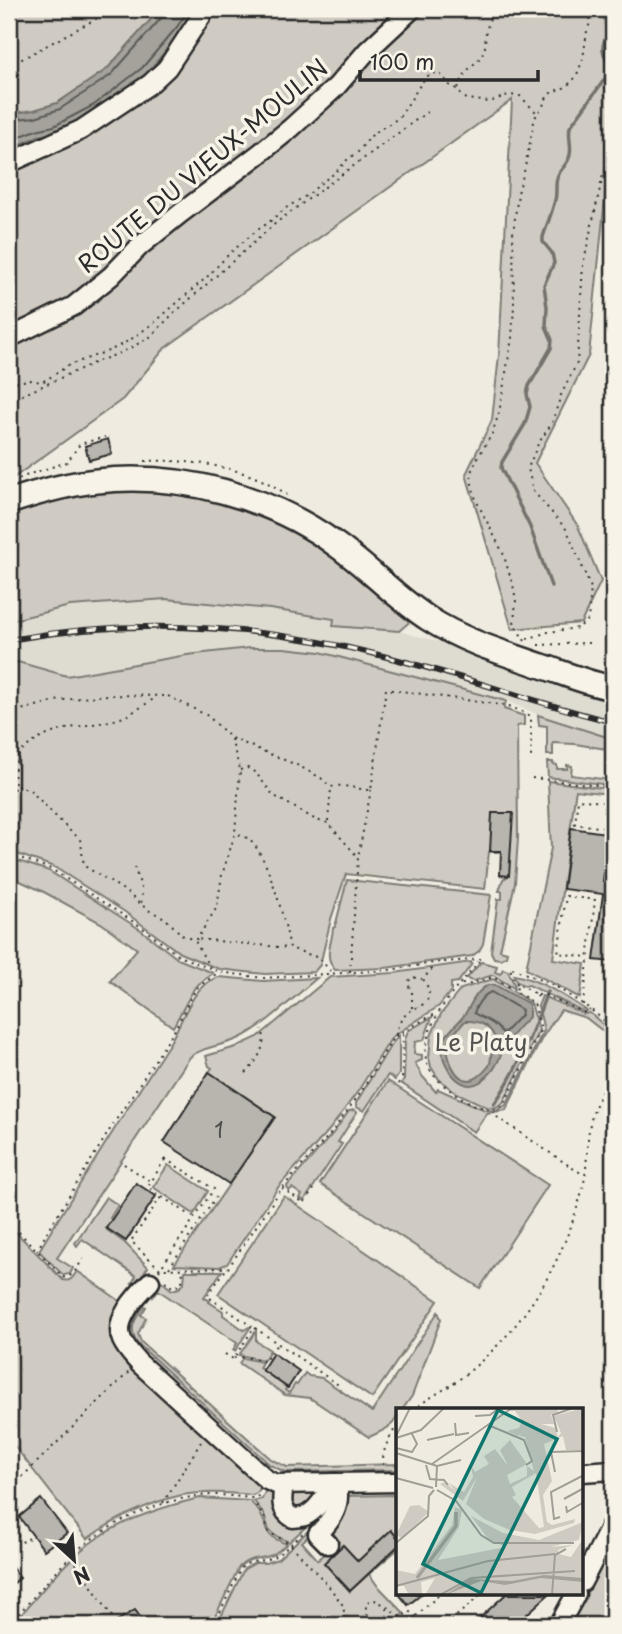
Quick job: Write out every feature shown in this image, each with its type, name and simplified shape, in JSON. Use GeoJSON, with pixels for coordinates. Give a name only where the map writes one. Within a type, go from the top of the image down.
{"type":"FeatureCollection","features":[{"type":"Feature","properties":{"kind":"main road"},"geometry":{"type":"LineString","coordinates":[[9,502],[74,484],[131,479],[162,480],[200,486],[246,498],[296,519],[337,545],[410,606],[454,633],[524,653],[599,685],[613,688]]}},
{"type":"Feature","properties":{"kind":"street"},"geometry":{"type":"LineString","coordinates":[[9,163],[81,130],[150,84],[167,68],[206,9]]}},
{"type":"Feature","properties":{"kind":"street","name":"ROUTE DU VIEUX-MOULIN"},"geometry":{"type":"LineString","coordinates":[[9,338],[74,306],[111,276],[141,246],[181,213],[291,128],[336,87],[367,51],[412,9]]}},
{"type":"Feature","properties":{"kind":"street"},"geometry":{"type":"LineString","coordinates":[[151,1280],[121,1321],[119,1332],[123,1343],[139,1363],[276,1482],[285,1513],[293,1518],[304,1517],[313,1510],[335,1483]]}},
{"type":"Feature","properties":{"kind":"street"},"geometry":{"type":"LineString","coordinates":[[584,1472],[613,1469]]}},
{"type":"Feature","properties":{"kind":"street"},"geometry":{"type":"LineString","coordinates":[[276,1482],[391,1482]]}},
{"type":"Feature","properties":{"kind":"street"},"geometry":{"type":"LineString","coordinates":[[328,1544],[318,1534],[331,1521],[338,1500],[335,1483]]}},
{"type":"Feature","properties":{"kind":"street"},"geometry":{"type":"LineString","coordinates":[[584,1578],[613,1522]]}},
{"type":"Feature","properties":{"kind":"street"},"geometry":{"type":"LineString","coordinates":[[559,1625],[575,1596]]}},
{"type":"Feature","properties":{"kind":"path"},"geometry":{"type":"LineString","coordinates":[[9,65],[114,9]]}},
{"type":"Feature","properties":{"kind":"path"},"geometry":{"type":"LineString","coordinates":[[457,89],[466,72],[481,57],[493,9]]}},
{"type":"Feature","properties":{"kind":"path"},"geometry":{"type":"LineString","coordinates":[[524,653],[514,621],[514,589],[503,553],[476,500],[471,472],[492,434],[499,413],[512,338],[513,234],[518,193],[530,138],[537,113],[547,97],[576,78],[583,60],[590,9]]}},
{"type":"Feature","properties":{"kind":"path"},"geometry":{"type":"LineString","coordinates":[[9,383],[46,380],[69,365],[130,340],[155,322],[256,231],[309,194],[358,152],[371,136],[401,115],[429,75],[437,73],[443,76],[449,85],[467,99],[491,102],[508,95],[520,96],[537,113]]}},
{"type":"Feature","properties":{"kind":"path"},"geometry":{"type":"LineString","coordinates":[[9,401],[123,352],[150,337],[277,222],[427,112]]}},
{"type":"Feature","properties":{"kind":"path"},"geometry":{"type":"LineString","coordinates":[[524,653],[548,632],[578,628],[588,620],[591,589],[567,530],[533,491],[528,468],[538,444],[552,423],[561,395],[577,363],[583,265],[603,175],[613,157]]}},
{"type":"Feature","properties":{"kind":"path"},"geometry":{"type":"LineString","coordinates":[[20,479],[67,462],[80,444],[105,437]]}},
{"type":"Feature","properties":{"kind":"path"},"geometry":{"type":"LineString","coordinates":[[524,653],[534,645],[589,643]]}},
{"type":"Feature","properties":{"kind":"path"},"geometry":{"type":"LineString","coordinates":[[350,973],[358,857],[386,689],[509,706],[531,716],[531,757]]}},
{"type":"Feature","properties":{"kind":"path"},"geometry":{"type":"LineString","coordinates":[[9,713],[55,701],[107,695],[169,696],[208,716],[231,738],[299,766],[331,787]]}},
{"type":"Feature","properties":{"kind":"path"},"geometry":{"type":"LineString","coordinates":[[9,803],[15,785],[18,756],[25,748],[60,730],[119,718],[152,701],[155,696]]}},
{"type":"Feature","properties":{"kind":"path"},"geometry":{"type":"LineString","coordinates":[[210,969],[197,939],[217,907],[222,875],[235,834],[240,770],[231,738]]}},
{"type":"Feature","properties":{"kind":"path"},"geometry":{"type":"LineString","coordinates":[[240,770],[248,768],[256,773],[273,794],[295,809],[316,820],[328,822],[358,857]]}},
{"type":"Feature","properties":{"kind":"path"},"geometry":{"type":"LineString","coordinates":[[532,778],[613,788]]}},
{"type":"Feature","properties":{"kind":"path"},"geometry":{"type":"LineString","coordinates":[[610,803],[578,799],[575,824],[607,828],[613,782]]}},
{"type":"Feature","properties":{"kind":"path"},"geometry":{"type":"LineString","coordinates":[[15,785],[30,790],[79,838],[86,867],[165,918],[181,935],[188,938],[290,948],[319,958],[333,974]]}},
{"type":"Feature","properties":{"kind":"path"},"geometry":{"type":"LineString","coordinates":[[331,787],[344,785],[358,790],[371,790]]}},
{"type":"Feature","properties":{"kind":"path"},"geometry":{"type":"LineString","coordinates":[[328,822],[331,787]]}},
{"type":"Feature","properties":{"kind":"path"},"geometry":{"type":"LineString","coordinates":[[235,834],[246,837],[257,848],[277,894],[290,948]]}},
{"type":"Feature","properties":{"kind":"path"},"geometry":{"type":"LineString","coordinates":[[9,854],[51,869],[140,926],[179,956],[219,972],[264,978],[389,970],[480,959],[438,1014],[428,1036],[425,1057],[436,1080],[454,1094],[485,1108],[493,1110],[504,1104],[541,1029],[534,1003],[538,995]]}},
{"type":"Feature","properties":{"kind":"path"},"geometry":{"type":"LineString","coordinates":[[613,861],[610,860],[608,876],[613,877]]}},
{"type":"Feature","properties":{"kind":"path"},"geometry":{"type":"LineString","coordinates":[[134,867],[141,887],[141,904]]}},
{"type":"Feature","properties":{"kind":"path"},"geometry":{"type":"LineString","coordinates":[[583,1005],[595,900],[566,895],[558,953],[588,957]]}},
{"type":"Feature","properties":{"kind":"path"},"geometry":{"type":"LineString","coordinates":[[422,979],[434,963]]}},
{"type":"Feature","properties":{"kind":"path"},"geometry":{"type":"LineString","coordinates":[[590,1009],[585,1013],[519,985],[515,982],[511,967],[555,986],[590,1009],[613,1028]]}},
{"type":"Feature","properties":{"kind":"path"},"geometry":{"type":"LineString","coordinates":[[37,1251],[114,1123],[174,1031],[191,997],[219,972]]}},
{"type":"Feature","properties":{"kind":"path"},"geometry":{"type":"LineString","coordinates":[[396,1036],[400,1021],[429,997],[430,992],[422,979],[413,977],[408,984],[412,992],[413,1009]]}},
{"type":"Feature","properties":{"kind":"path"},"geometry":{"type":"LineString","coordinates":[[460,984],[467,985],[493,977],[534,1003]]}},
{"type":"Feature","properties":{"kind":"path"},"geometry":{"type":"LineString","coordinates":[[515,991],[519,985]]}},
{"type":"Feature","properties":{"kind":"path"},"geometry":{"type":"LineString","coordinates":[[340,1386],[208,1296],[282,1188],[331,1133],[361,1092],[393,1038],[438,1014]]}},
{"type":"Feature","properties":{"kind":"path"},"geometry":{"type":"LineString","coordinates":[[246,1073],[257,1059],[263,1045],[262,1029]]}},
{"type":"Feature","properties":{"kind":"path"},"geometry":{"type":"LineString","coordinates":[[398,1084],[402,1078],[403,1032]]}},
{"type":"Feature","properties":{"kind":"path"},"geometry":{"type":"LineString","coordinates":[[416,1408],[464,1376],[500,1344],[533,1303],[561,1253],[583,1187],[590,1123],[613,1070]]}},
{"type":"Feature","properties":{"kind":"path"},"geometry":{"type":"LineString","coordinates":[[493,1110],[497,1117],[585,1174]]}},
{"type":"Feature","properties":{"kind":"path"},"geometry":{"type":"LineString","coordinates":[[151,1280],[195,1218],[214,1189],[165,1159],[148,1187],[195,1218]]}},
{"type":"Feature","properties":{"kind":"path"},"geometry":{"type":"LineString","coordinates":[[124,1164],[151,1182]]}},
{"type":"Feature","properties":{"kind":"path"},"geometry":{"type":"LineString","coordinates":[[282,1188],[304,1203],[317,1185]]}},
{"type":"Feature","properties":{"kind":"path"},"geometry":{"type":"LineString","coordinates":[[161,1197],[131,1241],[151,1280],[177,1286],[182,1282],[183,1269]]}},
{"type":"Feature","properties":{"kind":"path"},"geometry":{"type":"LineString","coordinates":[[151,1280],[169,1269],[216,1197]]}},
{"type":"Feature","properties":{"kind":"path"},"geometry":{"type":"LineString","coordinates":[[9,1222],[63,1277],[72,1275],[83,1259]]}},
{"type":"Feature","properties":{"kind":"path"},"geometry":{"type":"LineString","coordinates":[[169,1269],[228,1268]]}},
{"type":"Feature","properties":{"kind":"path"},"geometry":{"type":"LineString","coordinates":[[233,1359],[254,1328]]}},
{"type":"Feature","properties":{"kind":"path"},"geometry":{"type":"LineString","coordinates":[[225,1354],[233,1359],[242,1357],[264,1362],[277,1343]]}},
{"type":"Feature","properties":{"kind":"path"},"geometry":{"type":"LineString","coordinates":[[22,1476],[139,1363]]}},
{"type":"Feature","properties":{"kind":"path"},"geometry":{"type":"LineString","coordinates":[[391,1482],[383,1457],[389,1438],[396,1428]]}},
{"type":"Feature","properties":{"kind":"path"},"geometry":{"type":"LineString","coordinates":[[163,1504],[203,1438],[213,1430]]}},
{"type":"Feature","properties":{"kind":"path"},"geometry":{"type":"LineString","coordinates":[[9,1624],[72,1556],[104,1531],[163,1504],[213,1495],[251,1498],[259,1496],[276,1482]]}},
{"type":"Feature","properties":{"kind":"path"},"geometry":{"type":"LineString","coordinates":[[251,1498],[265,1518],[268,1532],[290,1544],[342,1604],[348,1625]]}},
{"type":"Feature","properties":{"kind":"path"},"geometry":{"type":"LineString","coordinates":[[9,1524],[23,1542],[31,1537]]}},
{"type":"Feature","properties":{"kind":"path"},"geometry":{"type":"LineString","coordinates":[[214,1625],[241,1568],[248,1562],[276,1556],[307,1528]]}},
{"type":"Feature","properties":{"kind":"path"},"geometry":{"type":"LineString","coordinates":[[72,1556],[113,1618]]}},
{"type":"Feature","properties":{"kind":"path"},"geometry":{"type":"LineString","coordinates":[[415,1617],[438,1596]]}},
{"type":"Feature","properties":{"kind":"path"},"geometry":{"type":"LineString","coordinates":[[446,1625],[480,1596]]}},
{"type":"Feature","properties":{"kind":"path"},"geometry":{"type":"LineString","coordinates":[[387,1608],[387,1618],[382,1624],[373,1622],[365,1609],[368,1601],[378,1600],[402,1617]]}},
{"type":"Feature","properties":{"kind":"path"},"geometry":{"type":"LineString","coordinates":[[394,1625],[409,1611],[422,1625]]}},
{"type":"Feature","properties":{"kind":"shaded area"},"geometry":{"type":"Polygon","coordinates":[[[166,599],[270,609],[335,620],[334,626],[399,631],[447,644],[558,682],[613,697],[613,739],[549,719],[506,701],[320,652],[249,648],[187,655],[66,676],[18,662],[9,664],[9,621],[70,606],[166,599]]]}},
{"type":"Feature","properties":{"kind":"green space"},"geometry":{"type":"Polygon","coordinates":[[[9,9],[200,9],[195,37],[216,9],[613,9],[613,150],[608,169],[589,355],[535,463],[578,526],[601,581],[581,623],[512,629],[466,474],[492,420],[499,355],[512,100],[165,348],[123,399],[9,481],[9,9]]]}},
{"type":"Feature","properties":{"kind":"green space"},"geometry":{"type":"Polygon","coordinates":[[[97,488],[201,493],[291,525],[414,618],[399,631],[333,626],[334,619],[270,609],[166,599],[70,606],[9,621],[9,508],[97,488]]]}},
{"type":"Feature","properties":{"kind":"green space"},"geometry":{"type":"Polygon","coordinates":[[[249,648],[320,652],[506,701],[504,709],[524,716],[524,725],[517,726],[518,838],[515,883],[500,950],[507,952],[506,956],[501,959],[494,958],[491,952],[498,899],[502,899],[502,891],[499,891],[503,879],[507,877],[507,852],[489,852],[485,889],[346,874],[320,965],[314,972],[265,974],[219,969],[180,953],[125,912],[54,867],[9,851],[9,664],[18,662],[67,676],[187,655],[249,648]]]}},
{"type":"Feature","properties":{"kind":"green space"},"geometry":{"type":"Polygon","coordinates":[[[538,715],[613,739],[613,750],[553,743],[553,755],[547,755],[547,726],[539,725],[538,715]]]}},
{"type":"Feature","properties":{"kind":"green space"},"geometry":{"type":"Polygon","coordinates":[[[547,762],[553,762],[557,769],[572,766],[571,775],[610,780],[609,785],[548,777],[547,762]]]}},
{"type":"Feature","properties":{"kind":"green space"},"geometry":{"type":"Polygon","coordinates":[[[548,781],[609,789],[608,794],[576,790],[575,795],[553,959],[585,964],[580,998],[526,969],[551,848],[548,781]]]}},
{"type":"Feature","properties":{"kind":"green space"},"geometry":{"type":"Polygon","coordinates":[[[9,858],[49,871],[141,930],[178,959],[213,973],[195,987],[173,1027],[110,981],[137,949],[101,923],[9,876],[9,858]]]}},
{"type":"Feature","properties":{"kind":"green space"},"geometry":{"type":"Polygon","coordinates":[[[347,880],[491,895],[483,944],[472,956],[385,968],[335,970],[329,960],[329,950],[347,880]]]}},
{"type":"Feature","properties":{"kind":"green space"},"geometry":{"type":"Polygon","coordinates":[[[471,962],[458,982],[451,983],[451,991],[439,1006],[392,1037],[358,1091],[330,1129],[279,1186],[227,1264],[219,1267],[174,1265],[275,1117],[209,1072],[212,1068],[206,1056],[258,1037],[330,977],[394,973],[471,962]]]}},
{"type":"Feature","properties":{"kind":"green space"},"geometry":{"type":"Polygon","coordinates":[[[481,962],[497,966],[495,972],[500,974],[503,969],[508,971],[514,988],[493,975],[469,980],[467,978],[481,962]]]}},
{"type":"Feature","properties":{"kind":"green space"},"geometry":{"type":"Polygon","coordinates":[[[514,975],[543,985],[587,1011],[584,1012],[529,985],[525,986],[516,981],[514,975]]]}},
{"type":"Feature","properties":{"kind":"green space"},"geometry":{"type":"Polygon","coordinates":[[[219,977],[263,981],[317,978],[251,1032],[190,1057],[57,1258],[73,1268],[70,1274],[63,1275],[40,1249],[169,1044],[196,993],[205,984],[219,977]]]}},
{"type":"Feature","properties":{"kind":"green space","name":"Le Platy"},"geometry":{"type":"Polygon","coordinates":[[[493,979],[531,1003],[539,1030],[503,1103],[494,1108],[453,1091],[439,1079],[429,1058],[431,1036],[441,1014],[461,989],[493,979]]]}},
{"type":"Feature","properties":{"kind":"green space"},"geometry":{"type":"Polygon","coordinates":[[[542,996],[584,1014],[590,1013],[613,1033],[613,1039],[586,1018],[561,1010],[542,1038],[506,1110],[487,1113],[474,1132],[401,1083],[404,1080],[405,1040],[408,1031],[432,1017],[424,1040],[415,1042],[414,1054],[422,1055],[422,1060],[415,1063],[422,1076],[436,1092],[438,1089],[485,1110],[503,1107],[544,1030],[538,1006],[542,996]]]}},
{"type":"Feature","properties":{"kind":"green space"},"geometry":{"type":"Polygon","coordinates":[[[399,1036],[399,1074],[395,1080],[388,1075],[364,1111],[356,1107],[389,1048],[399,1036]]]}},
{"type":"Feature","properties":{"kind":"green space"},"geometry":{"type":"Polygon","coordinates":[[[388,1081],[548,1185],[480,1288],[320,1184],[388,1081]]]}},
{"type":"Feature","properties":{"kind":"green space"},"geometry":{"type":"Polygon","coordinates":[[[349,1111],[357,1112],[338,1142],[342,1144],[304,1201],[300,1198],[302,1195],[292,1188],[289,1191],[287,1186],[349,1111]]]}},
{"type":"Feature","properties":{"kind":"green space"},"geometry":{"type":"Polygon","coordinates":[[[168,1165],[208,1191],[194,1214],[153,1187],[168,1165]]]}},
{"type":"Feature","properties":{"kind":"green space"},"geometry":{"type":"Polygon","coordinates":[[[284,1196],[438,1301],[372,1398],[218,1294],[284,1196]]]}},
{"type":"Feature","properties":{"kind":"green space"},"geometry":{"type":"Polygon","coordinates":[[[106,1197],[118,1205],[107,1230],[125,1243],[148,1267],[136,1284],[132,1283],[136,1276],[82,1239],[77,1246],[75,1243],[106,1197]]]}},
{"type":"Feature","properties":{"kind":"green space"},"geometry":{"type":"Polygon","coordinates":[[[9,1225],[63,1280],[70,1280],[77,1271],[120,1301],[126,1294],[115,1334],[263,1483],[258,1492],[253,1495],[200,1493],[170,1498],[132,1512],[87,1539],[9,1439],[9,1225]]]}},
{"type":"Feature","properties":{"kind":"green space"},"geometry":{"type":"Polygon","coordinates":[[[185,1271],[222,1271],[204,1297],[244,1330],[250,1328],[235,1351],[233,1350],[237,1343],[158,1290],[153,1297],[151,1291],[160,1280],[172,1290],[179,1288],[184,1283],[185,1271]]]}},
{"type":"Feature","properties":{"kind":"green space"},"geometry":{"type":"Polygon","coordinates":[[[144,1306],[146,1307],[141,1315],[146,1318],[138,1334],[141,1342],[272,1460],[287,1467],[396,1464],[396,1470],[285,1472],[270,1465],[137,1343],[133,1333],[135,1319],[144,1306]]]}},
{"type":"Feature","properties":{"kind":"green space"},"geometry":{"type":"Polygon","coordinates":[[[438,1312],[441,1319],[412,1396],[403,1408],[396,1408],[396,1418],[392,1424],[369,1437],[310,1398],[285,1395],[239,1363],[243,1358],[262,1362],[259,1368],[287,1387],[285,1390],[289,1393],[305,1373],[322,1378],[372,1412],[438,1312]]]}},
{"type":"Feature","properties":{"kind":"green space"},"geometry":{"type":"Polygon","coordinates":[[[256,1331],[256,1341],[270,1350],[264,1360],[239,1355],[256,1331]]]}},
{"type":"Feature","properties":{"kind":"green space"},"geometry":{"type":"Polygon","coordinates":[[[268,1485],[276,1488],[275,1494],[310,1523],[289,1542],[269,1530],[264,1514],[254,1501],[262,1499],[268,1485]]]}},
{"type":"Feature","properties":{"kind":"green space"},"geometry":{"type":"Polygon","coordinates":[[[322,1490],[309,1505],[295,1511],[287,1497],[291,1492],[322,1490]]]}},
{"type":"Feature","properties":{"kind":"green space"},"geometry":{"type":"Polygon","coordinates":[[[396,1495],[396,1551],[369,1574],[404,1613],[390,1625],[217,1625],[244,1569],[255,1563],[278,1559],[322,1514],[331,1515],[302,1542],[318,1560],[339,1541],[333,1533],[345,1503],[345,1496],[396,1495]],[[343,1546],[350,1591],[369,1574],[343,1546]]]}},
{"type":"Feature","properties":{"kind":"green space"},"geometry":{"type":"Polygon","coordinates":[[[200,1498],[250,1501],[260,1513],[271,1536],[287,1544],[272,1555],[251,1560],[239,1567],[211,1625],[12,1625],[64,1567],[99,1537],[148,1513],[200,1498]]]}},
{"type":"Feature","properties":{"kind":"green space"},"geometry":{"type":"Polygon","coordinates":[[[612,1544],[613,1625],[567,1625],[612,1544]]]}},
{"type":"Feature","properties":{"kind":"water"},"geometry":{"type":"Polygon","coordinates":[[[160,9],[198,9],[147,73],[98,111],[56,133],[38,136],[9,150],[9,114],[57,103],[107,69],[160,9]]]}},
{"type":"Feature","properties":{"kind":"water"},"geometry":{"type":"Polygon","coordinates":[[[495,985],[529,1004],[529,1017],[512,1035],[491,1073],[473,1085],[460,1082],[454,1077],[445,1063],[442,1049],[449,1032],[483,988],[495,985]],[[465,1021],[450,1041],[448,1049],[455,1072],[464,1079],[472,1080],[488,1067],[497,1041],[485,1025],[465,1021]]]}},
{"type":"Feature","properties":{"kind":"building"},"geometry":{"type":"Polygon","coordinates":[[[108,439],[112,454],[89,460],[85,446],[108,439]]]}},
{"type":"Feature","properties":{"kind":"building"},"geometry":{"type":"Polygon","coordinates":[[[492,813],[513,813],[509,876],[500,875],[501,851],[490,851],[492,813]]]}},
{"type":"Feature","properties":{"kind":"building"},"geometry":{"type":"Polygon","coordinates":[[[571,828],[613,834],[613,856],[606,855],[603,882],[613,883],[613,962],[594,960],[603,894],[563,889],[571,828]]]}},
{"type":"Feature","properties":{"kind":"building"},"geometry":{"type":"Polygon","coordinates":[[[209,1072],[275,1117],[229,1184],[164,1142],[209,1072]]]}},
{"type":"Feature","properties":{"kind":"building"},"geometry":{"type":"Polygon","coordinates":[[[136,1183],[156,1196],[126,1241],[106,1228],[136,1183]]]}},
{"type":"Feature","properties":{"kind":"building"},"geometry":{"type":"Polygon","coordinates":[[[273,1353],[299,1371],[288,1388],[262,1370],[273,1353]]]}},
{"type":"Feature","properties":{"kind":"building"},"geometry":{"type":"Polygon","coordinates":[[[41,1499],[67,1533],[44,1550],[19,1517],[41,1499]]]}},
{"type":"Feature","properties":{"kind":"building"},"geometry":{"type":"Polygon","coordinates":[[[391,1530],[396,1536],[396,1548],[350,1591],[324,1563],[343,1545],[358,1561],[391,1530]]]}},
{"type":"Feature","properties":{"kind":"building"},"geometry":{"type":"Polygon","coordinates":[[[9,1564],[20,1578],[9,1587],[9,1564]]]}},
{"type":"Feature","properties":{"kind":"building"},"geometry":{"type":"Polygon","coordinates":[[[401,1596],[419,1596],[408,1605],[401,1596]]]}},
{"type":"Feature","properties":{"kind":"building"},"geometry":{"type":"Polygon","coordinates":[[[504,1596],[547,1596],[515,1625],[472,1625],[504,1596]]]}},
{"type":"Feature","properties":{"kind":"building"},"geometry":{"type":"Polygon","coordinates":[[[135,1610],[146,1625],[110,1625],[135,1610]]]}},
{"type":"Feature","properties":{"kind":"waterway"},"geometry":{"type":"LineString","coordinates":[[551,586],[530,527],[501,468],[525,424],[530,407],[527,394],[529,386],[551,348],[552,340],[546,326],[544,285],[554,263],[543,237],[555,200],[556,181],[570,155],[570,127],[607,76],[609,67],[603,46],[610,27],[605,21],[604,9]]}},
{"type":"Feature","properties":{"kind":"waterway"},"geometry":{"type":"LineString","coordinates":[[494,1104],[518,1064],[547,992]]}},
{"type":"Feature","properties":{"kind":"railway"},"geometry":{"type":"LineString","coordinates":[[9,640],[103,628],[150,627],[197,627],[290,637],[336,645],[412,664],[613,722]]}}]}
